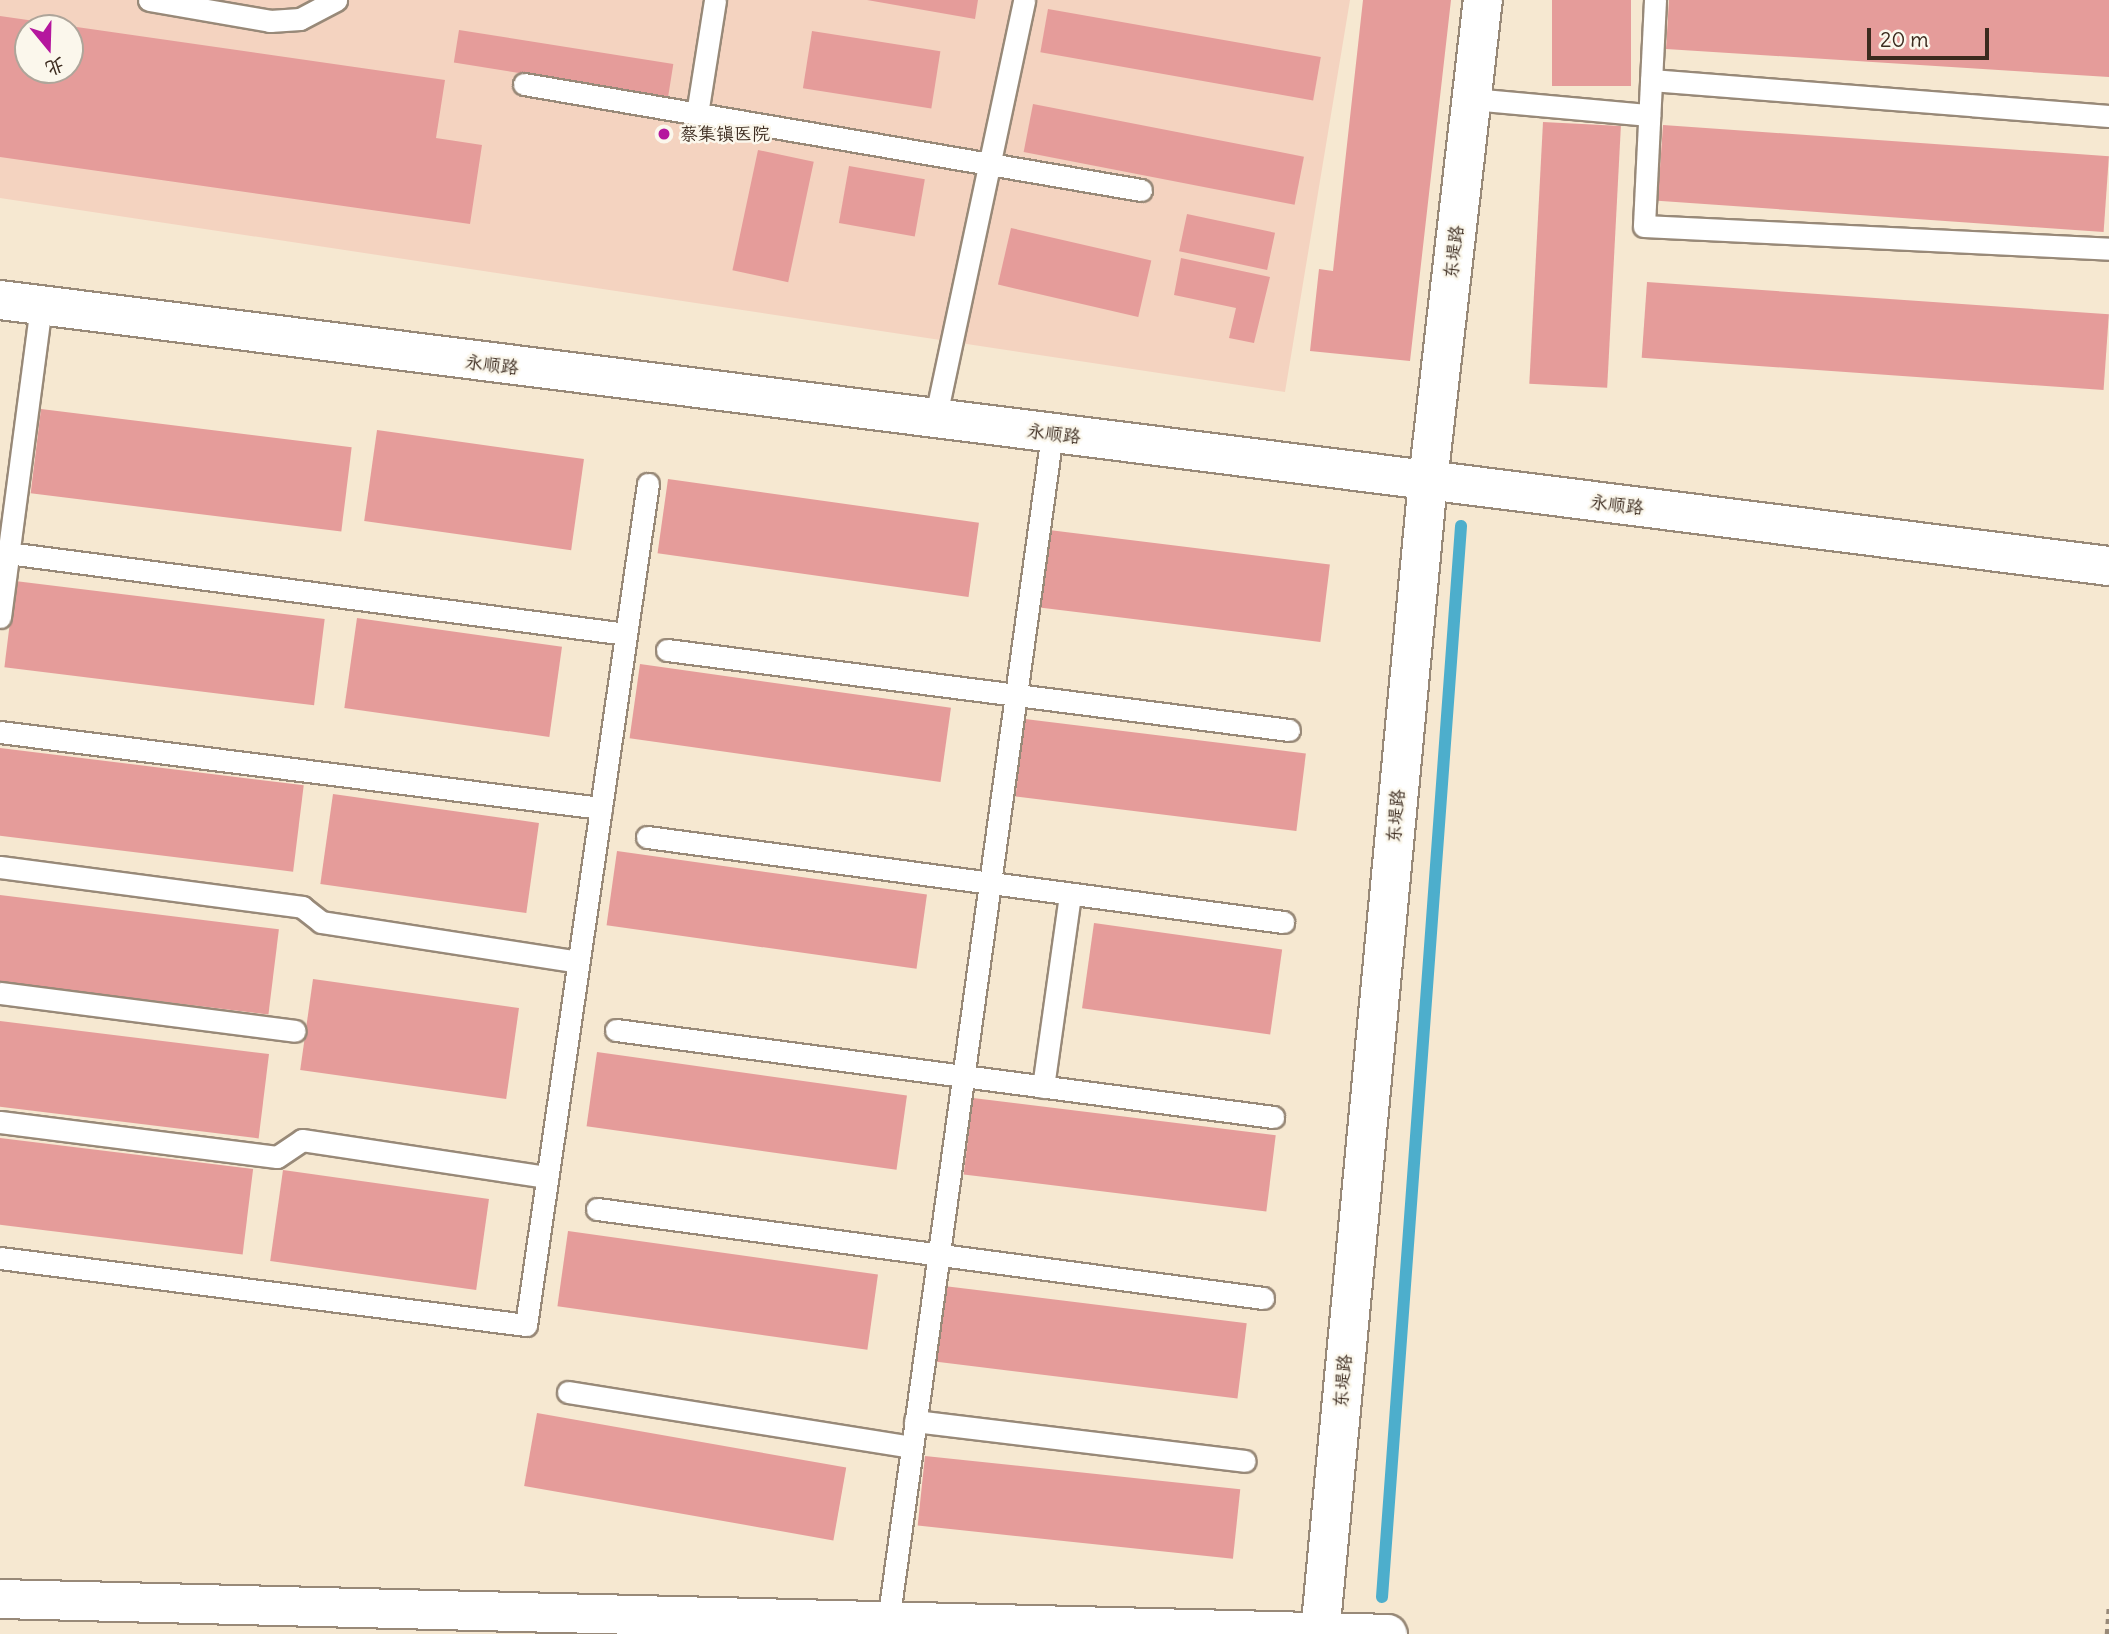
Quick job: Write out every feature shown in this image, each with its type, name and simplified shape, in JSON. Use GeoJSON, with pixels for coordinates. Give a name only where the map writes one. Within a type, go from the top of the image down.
{"type":"FeatureCollection","features":[{"type":"Feature","properties":{"kind":"street","name":"东堤路"},"geometry":{"type":"LineString","coordinates":[[1320,1633],[1428,481],[1483,0]]}},
{"type":"Feature","properties":{"kind":"street","name":"永顺路"},"geometry":{"type":"LineString","coordinates":[[0,300],[2109,566]]}},
{"type":"Feature","properties":{"kind":"street"},"geometry":{"type":"LineString","coordinates":[[0,1599],[454,1622],[1388,1634]]}},
{"type":"Feature","properties":{"kind":"lane"},"geometry":{"type":"LineString","coordinates":[[149,0],[270,21],[300,19],[336,0]]}},
{"type":"Feature","properties":{"kind":"lane"},"geometry":{"type":"LineString","coordinates":[[697,114],[715,0]]}},
{"type":"Feature","properties":{"kind":"lane"},"geometry":{"type":"LineString","coordinates":[[935,420],[1024,0]]}},
{"type":"Feature","properties":{"kind":"lane"},"geometry":{"type":"LineString","coordinates":[[1655,0],[1644,226],[2109,249]]}},
{"type":"Feature","properties":{"kind":"lane"},"geometry":{"type":"LineString","coordinates":[[1651,80],[2109,116]]}},
{"type":"Feature","properties":{"kind":"lane"},"geometry":{"type":"LineString","coordinates":[[524,84],[1141,190]]}},
{"type":"Feature","properties":{"kind":"lane"},"geometry":{"type":"LineString","coordinates":[[1472,99],[1649,115]]}},
{"type":"Feature","properties":{"kind":"lane"},"geometry":{"type":"LineString","coordinates":[[0,617],[4,552],[41,306]]}},
{"type":"Feature","properties":{"kind":"lane"},"geometry":{"type":"LineString","coordinates":[[905,1626],[915,1421],[1052,434]]}},
{"type":"Feature","properties":{"kind":"lane"},"geometry":{"type":"LineString","coordinates":[[0,1258],[526,1325],[648,484]]}},
{"type":"Feature","properties":{"kind":"lane"},"geometry":{"type":"LineString","coordinates":[[4,552],[626,634]]}},
{"type":"Feature","properties":{"kind":"lane"},"geometry":{"type":"LineString","coordinates":[[667,650],[1290,730]]}},
{"type":"Feature","properties":{"kind":"lane"},"geometry":{"type":"LineString","coordinates":[[0,732],[601,808]]}},
{"type":"Feature","properties":{"kind":"lane"},"geometry":{"type":"LineString","coordinates":[[647,837],[1283,922]]}},
{"type":"Feature","properties":{"kind":"lane"},"geometry":{"type":"LineString","coordinates":[[0,867],[302,907],[321,922],[578,962]]}},
{"type":"Feature","properties":{"kind":"lane"},"geometry":{"type":"LineString","coordinates":[[1043,1087],[1070,894]]}},
{"type":"Feature","properties":{"kind":"lane"},"geometry":{"type":"LineString","coordinates":[[0,993],[295,1031]]}},
{"type":"Feature","properties":{"kind":"lane"},"geometry":{"type":"LineString","coordinates":[[616,1030],[1273,1117]]}},
{"type":"Feature","properties":{"kind":"lane"},"geometry":{"type":"LineString","coordinates":[[0,1122],[277,1157],[302,1140],[547,1177]]}},
{"type":"Feature","properties":{"kind":"lane"},"geometry":{"type":"LineString","coordinates":[[597,1209],[1263,1298]]}},
{"type":"Feature","properties":{"kind":"lane"},"geometry":{"type":"LineString","coordinates":[[568,1392],[912,1447]]}},
{"type":"Feature","properties":{"kind":"lane"},"geometry":{"type":"LineString","coordinates":[[915,1421],[1245,1461]]}},
{"type":"Feature","properties":{"kind":"path"},"geometry":{"type":"LineString","coordinates":[[2107,1634],[2109,1606]]}},
{"type":"Feature","properties":{"kind":"shaded area","name":"蔡集镇医院"},"geometry":{"type":"Polygon","coordinates":[[[0,0],[1350,0],[1285,392],[0,198],[0,0]]]}},
{"type":"Feature","properties":{"kind":"building"},"geometry":{"type":"Polygon","coordinates":[[[867,0],[978,0],[975,19],[867,0]]]}},
{"type":"Feature","properties":{"kind":"building"},"geometry":{"type":"Polygon","coordinates":[[[1363,0],[1451,0],[1410,361],[1310,351],[1319,269],[1333,271],[1363,0]]]}},
{"type":"Feature","properties":{"kind":"building"},"geometry":{"type":"Polygon","coordinates":[[[1552,0],[1631,0],[1631,86],[1552,86],[1552,0]]]}},
{"type":"Feature","properties":{"kind":"building"},"geometry":{"type":"Polygon","coordinates":[[[1669,0],[2109,0],[2109,77],[1666,49],[1669,0]]]}},
{"type":"Feature","properties":{"kind":"building"},"geometry":{"type":"Polygon","coordinates":[[[1048,9],[1321,57],[1313,100],[1040,52],[1048,9]]]}},
{"type":"Feature","properties":{"kind":"building"},"geometry":{"type":"Polygon","coordinates":[[[0,16],[14,18],[14,84],[84,84],[84,28],[445,80],[436,138],[482,145],[470,224],[0,157],[0,16]]]}},
{"type":"Feature","properties":{"kind":"building"},"geometry":{"type":"Polygon","coordinates":[[[459,30],[673,64],[668,97],[454,63],[459,30]]]}},
{"type":"Feature","properties":{"kind":"building"},"geometry":{"type":"Polygon","coordinates":[[[812,31],[940,51],[931,109],[803,88],[812,31]]]}},
{"type":"Feature","properties":{"kind":"building"},"geometry":{"type":"Polygon","coordinates":[[[1033,104],[1304,157],[1295,205],[1024,152],[1033,104]]]}},
{"type":"Feature","properties":{"kind":"building"},"geometry":{"type":"Polygon","coordinates":[[[1543,122],[1621,126],[1607,388],[1529,384],[1543,122]]]}},
{"type":"Feature","properties":{"kind":"building"},"geometry":{"type":"Polygon","coordinates":[[[1663,125],[2109,156],[2104,232],[1658,201],[1663,125]]]}},
{"type":"Feature","properties":{"kind":"building"},"geometry":{"type":"Polygon","coordinates":[[[758,150],[814,162],[788,282],[732,270],[758,150]]]}},
{"type":"Feature","properties":{"kind":"building"},"geometry":{"type":"Polygon","coordinates":[[[849,166],[925,179],[915,236],[839,223],[849,166]]]}},
{"type":"Feature","properties":{"kind":"building"},"geometry":{"type":"Polygon","coordinates":[[[1187,214],[1275,233],[1267,270],[1179,251],[1187,214]]]}},
{"type":"Feature","properties":{"kind":"building"},"geometry":{"type":"Polygon","coordinates":[[[1011,228],[1151,260],[1138,317],[998,285],[1011,228]]]}},
{"type":"Feature","properties":{"kind":"building"},"geometry":{"type":"Polygon","coordinates":[[[1181,258],[1270,277],[1254,343],[1229,338],[1236,308],[1174,295],[1181,258]]]}},
{"type":"Feature","properties":{"kind":"building"},"geometry":{"type":"Polygon","coordinates":[[[1647,282],[2109,314],[2104,390],[1642,358],[1647,282]]]}},
{"type":"Feature","properties":{"kind":"building"},"geometry":{"type":"Polygon","coordinates":[[[41,409],[352,447],[341,532],[31,493],[41,409]]]}},
{"type":"Feature","properties":{"kind":"building"},"geometry":{"type":"Polygon","coordinates":[[[377,430],[584,459],[571,550],[364,521],[377,430]]]}},
{"type":"Feature","properties":{"kind":"building"},"geometry":{"type":"Polygon","coordinates":[[[668,479],[979,523],[969,597],[658,553],[668,479]]]}},
{"type":"Feature","properties":{"kind":"building"},"geometry":{"type":"Polygon","coordinates":[[[1049,530],[1330,564],[1320,642],[1039,607],[1049,530]]]}},
{"type":"Feature","properties":{"kind":"building"},"geometry":{"type":"Polygon","coordinates":[[[15,581],[325,619],[314,705],[4,667],[15,581]]]}},
{"type":"Feature","properties":{"kind":"building"},"geometry":{"type":"Polygon","coordinates":[[[357,618],[562,647],[549,737],[344,708],[357,618]]]}},
{"type":"Feature","properties":{"kind":"building"},"geometry":{"type":"Polygon","coordinates":[[[640,664],[951,708],[941,782],[630,738],[640,664]]]}},
{"type":"Feature","properties":{"kind":"building"},"geometry":{"type":"Polygon","coordinates":[[[1025,719],[1306,753],[1296,831],[1015,796],[1025,719]]]}},
{"type":"Feature","properties":{"kind":"building"},"geometry":{"type":"Polygon","coordinates":[[[0,748],[304,785],[293,872],[0,836],[0,748]]]}},
{"type":"Feature","properties":{"kind":"building"},"geometry":{"type":"Polygon","coordinates":[[[333,794],[539,823],[526,913],[320,884],[333,794]]]}},
{"type":"Feature","properties":{"kind":"building"},"geometry":{"type":"Polygon","coordinates":[[[617,851],[927,895],[917,969],[607,925],[617,851]]]}},
{"type":"Feature","properties":{"kind":"building"},"geometry":{"type":"Polygon","coordinates":[[[0,895],[279,929],[268,1015],[0,982],[0,895]]]}},
{"type":"Feature","properties":{"kind":"building"},"geometry":{"type":"Polygon","coordinates":[[[1094,923],[1282,949],[1270,1035],[1082,1008],[1094,923]]]}},
{"type":"Feature","properties":{"kind":"building"},"geometry":{"type":"Polygon","coordinates":[[[313,979],[519,1008],[506,1099],[300,1070],[313,979]]]}},
{"type":"Feature","properties":{"kind":"building"},"geometry":{"type":"Polygon","coordinates":[[[0,1021],[269,1054],[259,1138],[0,1107],[0,1021]]]}},
{"type":"Feature","properties":{"kind":"building"},"geometry":{"type":"Polygon","coordinates":[[[597,1052],[907,1096],[897,1170],[587,1126],[597,1052]]]}},
{"type":"Feature","properties":{"kind":"building"},"geometry":{"type":"Polygon","coordinates":[[[973,1098],[1276,1135],[1266,1212],[964,1174],[973,1098]]]}},
{"type":"Feature","properties":{"kind":"building"},"geometry":{"type":"Polygon","coordinates":[[[0,1138],[253,1169],[243,1254],[0,1225],[0,1138]]]}},
{"type":"Feature","properties":{"kind":"building"},"geometry":{"type":"Polygon","coordinates":[[[283,1170],[489,1199],[476,1290],[270,1261],[283,1170]]]}},
{"type":"Feature","properties":{"kind":"building"},"geometry":{"type":"Polygon","coordinates":[[[568,1231],[878,1275],[867,1350],[557,1306],[568,1231]]]}},
{"type":"Feature","properties":{"kind":"building"},"geometry":{"type":"Polygon","coordinates":[[[944,1286],[1247,1323],[1237,1399],[935,1361],[944,1286]]]}},
{"type":"Feature","properties":{"kind":"building"},"geometry":{"type":"Polygon","coordinates":[[[537,1413],[846,1468],[833,1540],[524,1486],[537,1413]]]}},
{"type":"Feature","properties":{"kind":"building"},"geometry":{"type":"Polygon","coordinates":[[[925,1456],[1240,1489],[1233,1559],[918,1526],[925,1456]]]}},
{"type":"Feature","properties":{"kind":"waterway"},"geometry":{"type":"LineString","coordinates":[[1382,1597],[1461,526]]}},
{"type":"Feature","properties":{"kind":"place","name":"蔡集镇医院"},"geometry":{"type":"Point","coordinates":[664,134]}}]}
